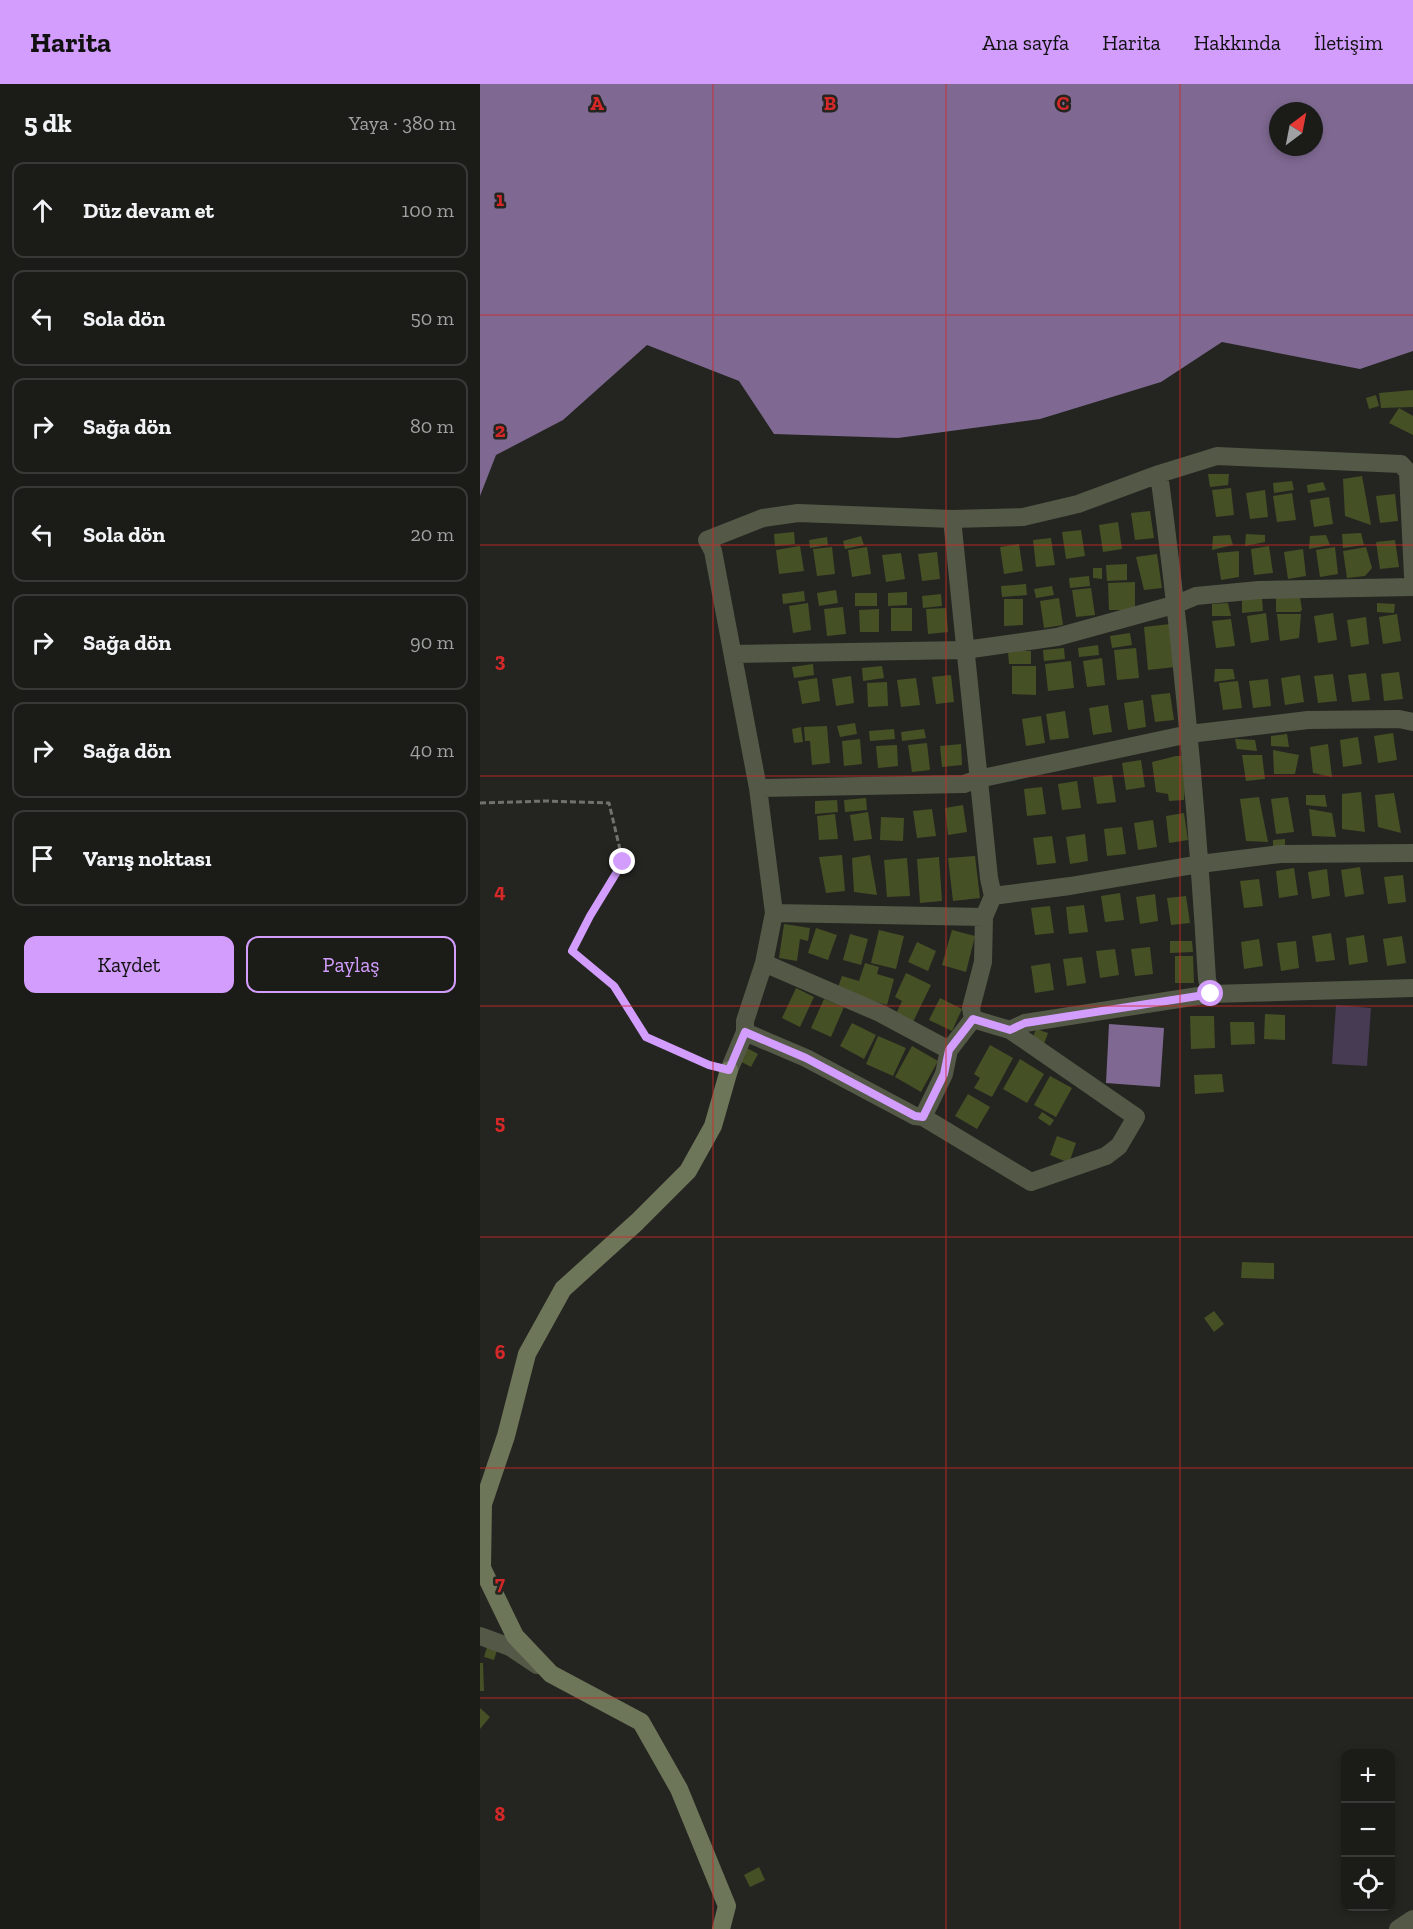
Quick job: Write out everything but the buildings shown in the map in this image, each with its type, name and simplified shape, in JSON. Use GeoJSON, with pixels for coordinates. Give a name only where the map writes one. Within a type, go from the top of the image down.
{"type":"FeatureCollection","features":[{"type":"Feature","properties":{"kind":"main road"},"geometry":{"type":"LineString","coordinates":[[721,1929],[727,1906],[679,1789],[641,1722],[551,1674],[515,1636],[487,1595],[482,1568],[483,1504],[506,1436],[527,1354],[562,1289],[637,1222],[688,1171],[713,1126],[729,1070]]}},
{"type":"Feature","properties":{"kind":"street"},"geometry":{"type":"LineString","coordinates":[[729,1070],[745,1032],[745,1021],[764,963],[774,913],[758,789],[713,551],[707,540],[762,518],[798,513],[952,519],[1023,517],[1078,504],[1159,474],[1217,456],[1401,464],[1408,472],[1413,576]]}},
{"type":"Feature","properties":{"kind":"street"},"geometry":{"type":"LineString","coordinates":[[1159,474],[1177,604],[1211,994]]}},
{"type":"Feature","properties":{"kind":"street"},"geometry":{"type":"LineString","coordinates":[[923,1117],[944,1074],[949,1050],[973,1019],[971,1008],[983,962],[984,917],[993,896],[988,878],[952,519]]}},
{"type":"Feature","properties":{"kind":"street"},"geometry":{"type":"LineString","coordinates":[[733,654],[965,650],[1057,637],[1177,604],[1196,596],[1259,590],[1413,587]]}},
{"type":"Feature","properties":{"kind":"street"},"geometry":{"type":"LineString","coordinates":[[758,789],[964,784],[978,779],[1189,734],[1308,720],[1399,719],[1413,722]]}},
{"type":"Feature","properties":{"kind":"street"},"geometry":{"type":"LineString","coordinates":[[993,896],[1280,854],[1413,853]]}},
{"type":"Feature","properties":{"kind":"street"},"geometry":{"type":"LineString","coordinates":[[774,913],[984,917]]}},
{"type":"Feature","properties":{"kind":"street"},"geometry":{"type":"LineString","coordinates":[[764,963],[880,1013],[949,1050]]}},
{"type":"Feature","properties":{"kind":"street"},"geometry":{"type":"LineString","coordinates":[[1010,1030],[1025,1023],[1211,994],[1413,988]]}},
{"type":"Feature","properties":{"kind":"street"},"geometry":{"type":"LineString","coordinates":[[745,1032],[806,1058],[915,1116],[923,1117],[1031,1182],[1106,1156],[1119,1146],[1136,1117],[1010,1030],[973,1019]]}},
{"type":"Feature","properties":{"kind":"street"},"geometry":{"type":"LineString","coordinates":[[480,1636],[510,1647],[551,1674]]}},
{"type":"Feature","properties":{"kind":"street"},"geometry":{"type":"LineString","coordinates":[[1398,1929],[1413,1919]]}},
{"type":"Feature","properties":{"kind":"path"},"geometry":{"type":"LineString","coordinates":[[480,803],[546,801],[609,803],[623,862],[572,951],[614,986],[646,1037],[709,1065],[729,1070]]}},
{"type":"Feature","properties":{"kind":"shaded area"},"geometry":{"type":"Polygon","coordinates":[[[480,84],[1413,84],[1413,351],[1360,369],[1222,342],[1161,382],[1040,419],[898,438],[774,434],[739,381],[647,345],[563,420],[496,455],[480,496],[480,84]]]}},
{"type":"Feature","properties":{"kind":"shaded area"},"geometry":{"type":"Polygon","coordinates":[[[1336,1005],[1371,1008],[1367,1066],[1332,1064],[1336,1005]]]}},
{"type":"Feature","properties":{"kind":"shaded area"},"geometry":{"type":"Polygon","coordinates":[[[1109,1024],[1164,1028],[1160,1087],[1106,1083],[1109,1024]]]}},
{"type":"Feature","properties":{"kind":"route"},"geometry":{"type":"LineString","coordinates":[[623,862],[572,951],[614,986],[646,1037],[709,1065],[729,1070],[745,1032],[806,1058],[915,1116],[923,1117],[944,1074],[949,1050],[973,1019],[1010,1030],[1025,1023],[1211,994]]}}]}
